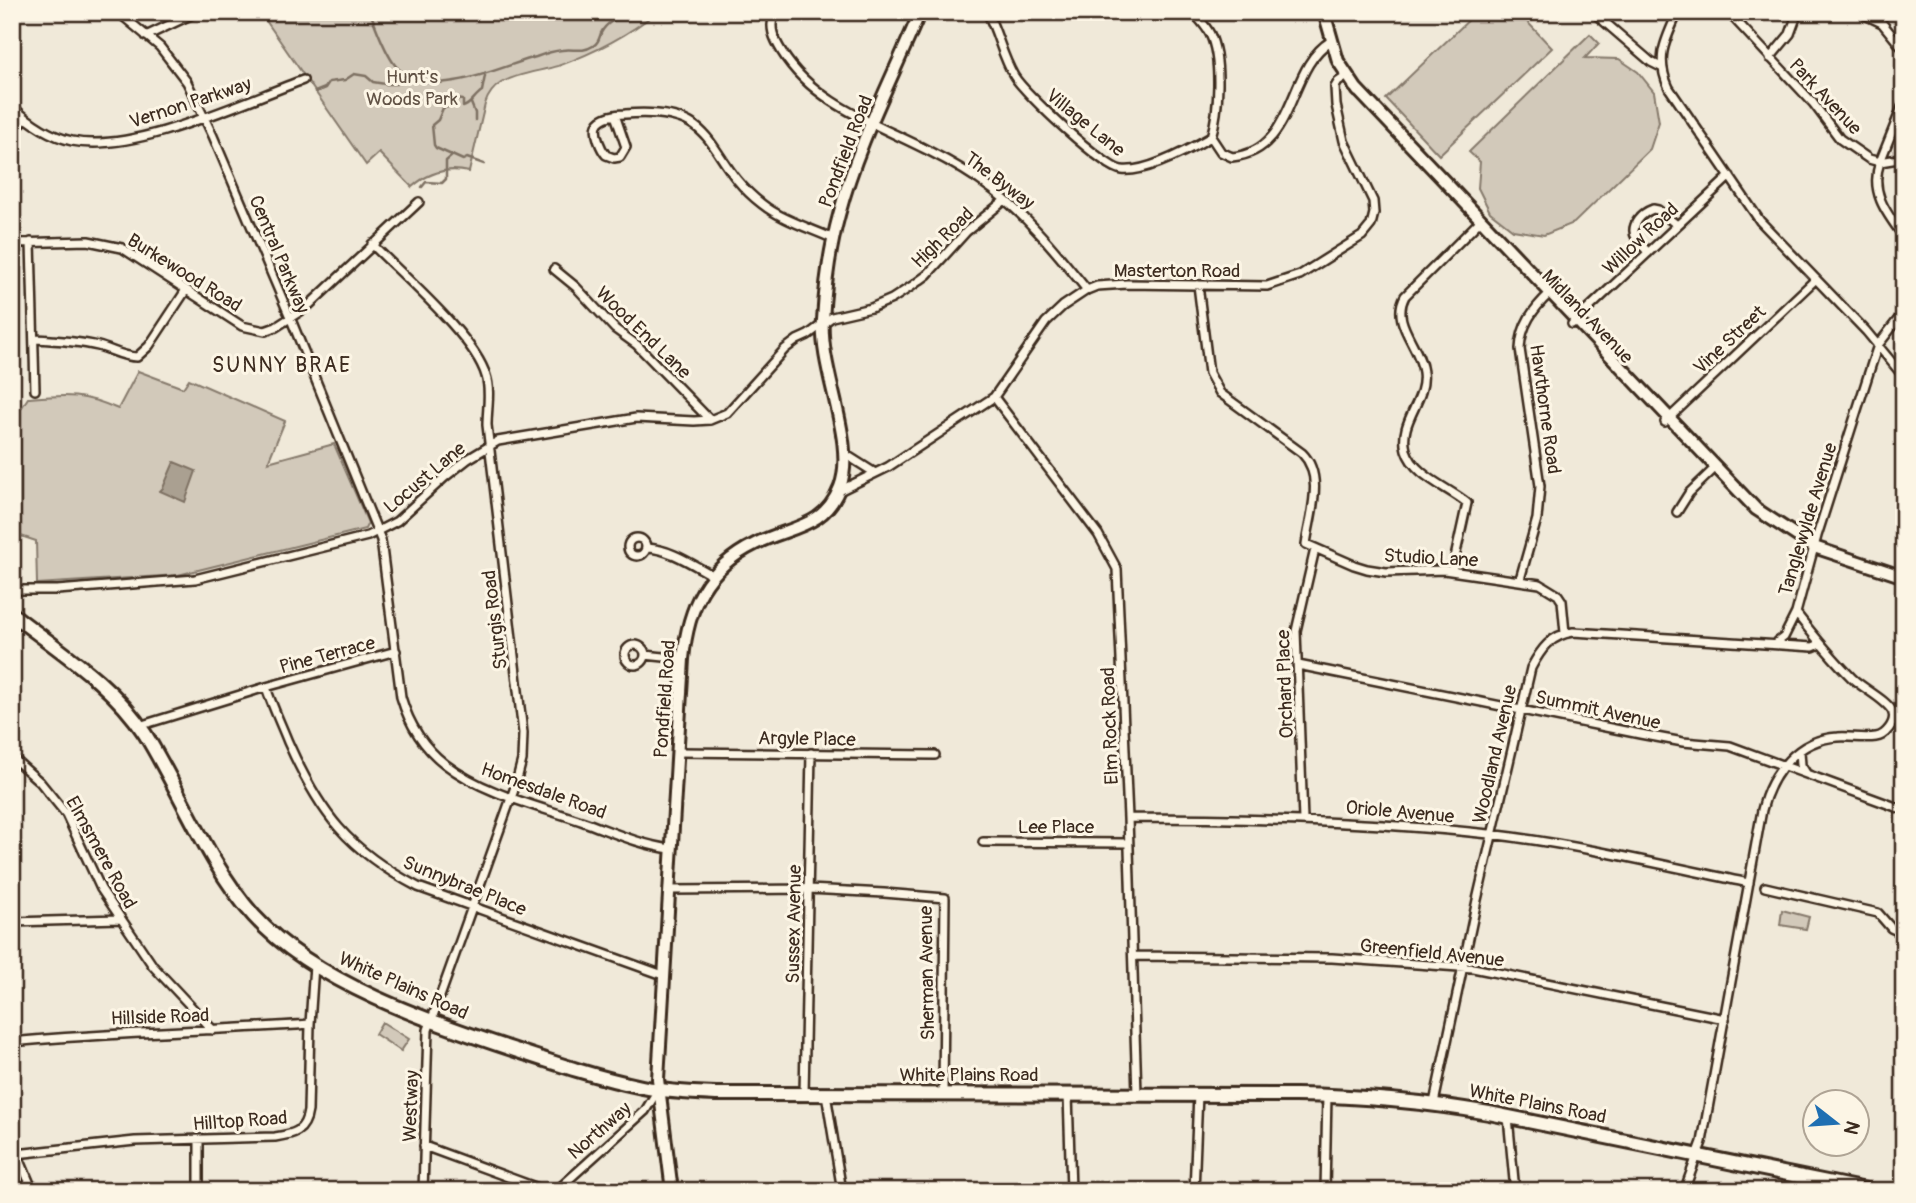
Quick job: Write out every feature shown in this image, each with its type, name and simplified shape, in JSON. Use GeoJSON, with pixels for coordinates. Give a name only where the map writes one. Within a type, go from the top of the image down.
{"type":"FeatureCollection","features":[{"type":"Feature","properties":{"kind":"main road","name":"White Plains Road"},"geometry":{"type":"LineString","coordinates":[[12,614],[98,682],[139,726],[231,885],[252,914],[277,938],[314,965],[431,1022],[591,1074],[659,1090],[716,1094],[1198,1094],[1384,1097],[1508,1117],[1871,1191]]}},
{"type":"Feature","properties":{"kind":"street","name":"Central Parkway"},"geometry":{"type":"LineString","coordinates":[[118,12],[177,67],[204,116],[379,532]]}},
{"type":"Feature","properties":{"kind":"street"},"geometry":{"type":"LineString","coordinates":[[146,36],[198,12]]}},
{"type":"Feature","properties":{"kind":"street","name":"The Byway"},"geometry":{"type":"LineString","coordinates":[[775,12],[771,28],[774,38],[800,77],[837,104],[964,170],[1038,229],[1087,290]]}},
{"type":"Feature","properties":{"kind":"street","name":"Pondfield Road"},"geometry":{"type":"LineString","coordinates":[[672,1191],[659,1090],[668,890],[683,659],[689,617],[705,586],[730,559],[755,544],[810,522],[828,511],[839,491],[844,477],[845,454],[831,387],[822,324],[834,239],[849,181],[920,12]]}},
{"type":"Feature","properties":{"kind":"street","name":"Village Lane"},"geometry":{"type":"LineString","coordinates":[[987,12],[995,26],[1010,69],[1026,93],[1111,167],[1131,170],[1161,161],[1211,137]]}},
{"type":"Feature","properties":{"kind":"street"},"geometry":{"type":"LineString","coordinates":[[1193,12],[1209,32],[1215,55],[1218,104],[1211,137],[1221,152],[1232,156],[1267,143],[1279,128],[1316,53],[1331,41]]}},
{"type":"Feature","properties":{"kind":"street","name":"Midland Avenue"},"geometry":{"type":"LineString","coordinates":[[1324,12],[1331,41],[1354,86],[1713,469],[1756,509],[1814,547],[1904,577]]}},
{"type":"Feature","properties":{"kind":"street"},"geometry":{"type":"LineString","coordinates":[[1593,12],[1651,62],[1661,67]]}},
{"type":"Feature","properties":{"kind":"street"},"geometry":{"type":"LineString","coordinates":[[1678,12],[1663,48],[1661,67],[1669,88],[1760,221],[1878,345],[1904,377]]}},
{"type":"Feature","properties":{"kind":"street","name":"Park Avenue"},"geometry":{"type":"LineString","coordinates":[[1728,12],[1813,103],[1840,139],[1869,159],[1880,162]]}},
{"type":"Feature","properties":{"kind":"street"},"geometry":{"type":"LineString","coordinates":[[1770,58],[1790,34],[1798,12]]}},
{"type":"Feature","properties":{"kind":"street"},"geometry":{"type":"LineString","coordinates":[[1859,12],[1882,23],[1904,50]]}},
{"type":"Feature","properties":{"kind":"street","name":"Masterton Road"},"geometry":{"type":"LineString","coordinates":[[839,491],[917,449],[995,397],[1046,322],[1063,306],[1087,290],[1112,285],[1267,286],[1307,271],[1346,247],[1371,225],[1374,213],[1373,201],[1344,141],[1336,105],[1335,87],[1347,76]]}},
{"type":"Feature","properties":{"kind":"street","name":"Vernon Parkway"},"geometry":{"type":"LineString","coordinates":[[12,106],[25,119],[57,137],[70,141],[108,143],[169,129],[303,80]]}},
{"type":"Feature","properties":{"kind":"street"},"geometry":{"type":"LineString","coordinates":[[1904,102],[1876,174],[1876,189],[1889,217],[1904,237]]}},
{"type":"Feature","properties":{"kind":"street"},"geometry":{"type":"LineString","coordinates":[[615,114],[626,142],[623,153],[614,158],[603,152],[596,130],[601,120],[615,114],[643,112],[672,115],[695,124],[738,180],[760,203],[776,214],[834,239]]}},
{"type":"Feature","properties":{"kind":"street"},"geometry":{"type":"LineString","coordinates":[[12,133],[25,119]]}},
{"type":"Feature","properties":{"kind":"street"},"geometry":{"type":"LineString","coordinates":[[1880,162],[1904,158]]}},
{"type":"Feature","properties":{"kind":"street","name":"Willow Road"},"geometry":{"type":"LineString","coordinates":[[1575,322],[1730,176]]}},
{"type":"Feature","properties":{"kind":"street","name":"High Road"},"geometry":{"type":"LineString","coordinates":[[822,324],[832,317],[871,308],[912,286],[927,275],[967,231],[1004,200]]}},
{"type":"Feature","properties":{"kind":"street","name":"Burkewood Road"},"geometry":{"type":"LineString","coordinates":[[12,243],[88,241],[122,248],[248,328],[265,331],[307,307],[419,202]]}},
{"type":"Feature","properties":{"kind":"street"},"geometry":{"type":"LineString","coordinates":[[1648,253],[1636,238],[1634,230],[1639,217],[1653,209],[1658,210],[1677,225]]}},
{"type":"Feature","properties":{"kind":"street"},"geometry":{"type":"LineString","coordinates":[[1452,570],[1466,503],[1421,470],[1406,449],[1405,433],[1418,403],[1424,380],[1422,363],[1404,327],[1399,310],[1405,296],[1479,222]]}},
{"type":"Feature","properties":{"kind":"street"},"geometry":{"type":"LineString","coordinates":[[31,242],[36,390]]}},
{"type":"Feature","properties":{"kind":"street","name":"Sturgis Road"},"geometry":{"type":"LineString","coordinates":[[372,244],[456,330],[478,358],[488,384],[490,444],[523,733],[522,760],[512,797],[431,1022]]}},
{"type":"Feature","properties":{"kind":"street","name":"Wood End Lane"},"geometry":{"type":"LineString","coordinates":[[554,269],[576,287],[615,329],[637,345],[710,420]]}},
{"type":"Feature","properties":{"kind":"street","name":"Vine Street"},"geometry":{"type":"LineString","coordinates":[[1667,420],[1815,279]]}},
{"type":"Feature","properties":{"kind":"street","name":"Studio Lane"},"geometry":{"type":"LineString","coordinates":[[1198,285],[1209,373],[1213,384],[1220,393],[1301,453],[1311,466],[1315,486],[1306,544],[1367,569],[1386,572],[1452,570],[1539,583],[1558,595],[1563,608],[1565,633]]}},
{"type":"Feature","properties":{"kind":"street"},"geometry":{"type":"LineString","coordinates":[[34,339],[72,341],[136,356],[149,346],[186,290]]}},
{"type":"Feature","properties":{"kind":"street","name":"Hawthorne Road"},"geometry":{"type":"LineString","coordinates":[[1520,579],[1537,519],[1540,486],[1520,349],[1521,337],[1529,317],[1548,295]]}},
{"type":"Feature","properties":{"kind":"street"},"geometry":{"type":"LineString","coordinates":[[1878,345],[1904,312]]}},
{"type":"Feature","properties":{"kind":"street"},"geometry":{"type":"LineString","coordinates":[[710,420],[727,414],[785,349],[822,324]]}},
{"type":"Feature","properties":{"kind":"street","name":"Tanglewylde Avenue"},"geometry":{"type":"LineString","coordinates":[[1878,345],[1814,547],[1796,614],[1855,681],[1886,703],[1893,713]]}},
{"type":"Feature","properties":{"kind":"street","name":"Elm Rock Road"},"geometry":{"type":"LineString","coordinates":[[995,397],[1098,534],[1117,569],[1137,1094]]}},
{"type":"Feature","properties":{"kind":"street","name":"Locust Lane"},"geometry":{"type":"LineString","coordinates":[[12,590],[57,590],[195,579],[379,532],[397,521],[445,477],[498,441],[636,418],[710,420]]}},
{"type":"Feature","properties":{"kind":"street"},"geometry":{"type":"LineString","coordinates":[[845,454],[875,473]]}},
{"type":"Feature","properties":{"kind":"street"},"geometry":{"type":"LineString","coordinates":[[1677,512],[1689,493],[1713,469]]}},
{"type":"Feature","properties":{"kind":"street","name":"Homesdale Road"},"geometry":{"type":"LineString","coordinates":[[379,532],[383,544],[401,697],[406,715],[417,735],[442,762],[476,783],[642,842],[671,849]]}},
{"type":"Feature","properties":{"kind":"street"},"geometry":{"type":"LineString","coordinates":[[647,548],[674,555],[714,576]]}},
{"type":"Feature","properties":{"kind":"street","name":"Orchard Place"},"geometry":{"type":"LineString","coordinates":[[1303,820],[1296,631],[1298,613],[1315,549]]}},
{"type":"Feature","properties":{"kind":"street"},"geometry":{"type":"LineString","coordinates":[[1775,644],[1783,638],[1796,614]]}},
{"type":"Feature","properties":{"kind":"street"},"geometry":{"type":"LineString","coordinates":[[1565,633],[1593,631],[1813,647],[1820,644]]}},
{"type":"Feature","properties":{"kind":"street","name":"Woodland Avenue"},"geometry":{"type":"LineString","coordinates":[[1434,1103],[1491,834],[1531,668],[1539,653],[1555,636],[1565,633]]}},
{"type":"Feature","properties":{"kind":"street","name":"Pine Terrace"},"geometry":{"type":"LineString","coordinates":[[139,726],[265,687],[396,652]]}},
{"type":"Feature","properties":{"kind":"street"},"geometry":{"type":"LineString","coordinates":[[645,655],[683,659]]}},
{"type":"Feature","properties":{"kind":"street","name":"Summit Avenue"},"geometry":{"type":"LineString","coordinates":[[1298,666],[1683,742],[1723,745],[1904,810]]}},
{"type":"Feature","properties":{"kind":"street","name":"Sunnybrae Place"},"geometry":{"type":"LineString","coordinates":[[265,687],[312,792],[342,834],[386,870],[418,887],[663,975]]}},
{"type":"Feature","properties":{"kind":"street"},"geometry":{"type":"LineString","coordinates":[[1684,1191],[1698,1155],[1765,798],[1770,785],[1784,765],[1800,751],[1828,738],[1877,737],[1889,729],[1893,713],[1904,713]]}},
{"type":"Feature","properties":{"kind":"street"},"geometry":{"type":"LineString","coordinates":[[1800,751],[1801,765],[1806,773]]}},
{"type":"Feature","properties":{"kind":"street","name":"Argyle Place"},"geometry":{"type":"LineString","coordinates":[[678,752],[935,755]]}},
{"type":"Feature","properties":{"kind":"street","name":"Sussex Avenue"},"geometry":{"type":"LineString","coordinates":[[804,1094],[811,753]]}},
{"type":"Feature","properties":{"kind":"street","name":"Elmsmere Road"},"geometry":{"type":"LineString","coordinates":[[12,757],[40,782],[66,814],[101,889],[153,966],[213,1030]]}},
{"type":"Feature","properties":{"kind":"street","name":"Oriole Avenue"},"geometry":{"type":"LineString","coordinates":[[1128,818],[1303,820],[1491,834],[1617,855],[1749,883]]}},
{"type":"Feature","properties":{"kind":"street","name":"Lee Place"},"geometry":{"type":"LineString","coordinates":[[983,842],[1129,843]]}},
{"type":"Feature","properties":{"kind":"street"},"geometry":{"type":"LineString","coordinates":[[1765,887],[1878,913],[1891,928],[1904,934]]}},
{"type":"Feature","properties":{"kind":"street"},"geometry":{"type":"LineString","coordinates":[[668,890],[810,889]]}},
{"type":"Feature","properties":{"kind":"street","name":"Sherman Avenue"},"geometry":{"type":"LineString","coordinates":[[810,889],[945,898],[943,1093]]}},
{"type":"Feature","properties":{"kind":"street"},"geometry":{"type":"LineString","coordinates":[[12,922],[120,919]]}},
{"type":"Feature","properties":{"kind":"street","name":"Greenfield Avenue"},"geometry":{"type":"LineString","coordinates":[[1133,956],[1332,958],[1463,967],[1725,1019]]}},
{"type":"Feature","properties":{"kind":"street","name":"Hilltop Road"},"geometry":{"type":"LineString","coordinates":[[16,1154],[135,1141],[275,1137],[293,1134],[301,1129],[307,1111],[314,965]]}},
{"type":"Feature","properties":{"kind":"street","name":"Westway"},"geometry":{"type":"LineString","coordinates":[[423,1191],[428,1030],[431,1022]]}},
{"type":"Feature","properties":{"kind":"street","name":"Hillside Road"},"geometry":{"type":"LineString","coordinates":[[12,1042],[81,1035],[310,1024]]}},
{"type":"Feature","properties":{"kind":"street","name":"Northway"},"geometry":{"type":"LineString","coordinates":[[556,1191],[645,1111],[659,1090]]}},
{"type":"Feature","properties":{"kind":"street"},"geometry":{"type":"LineString","coordinates":[[826,1094],[842,1191]]}},
{"type":"Feature","properties":{"kind":"street"},"geometry":{"type":"LineString","coordinates":[[1068,1094],[1071,1191]]}},
{"type":"Feature","properties":{"kind":"street"},"geometry":{"type":"LineString","coordinates":[[1194,1191],[1198,1094]]}},
{"type":"Feature","properties":{"kind":"street"},"geometry":{"type":"LineString","coordinates":[[1325,1191],[1327,1095]]}},
{"type":"Feature","properties":{"kind":"street"},"geometry":{"type":"LineString","coordinates":[[1508,1117],[1515,1191]]}},
{"type":"Feature","properties":{"kind":"street"},"geometry":{"type":"LineString","coordinates":[[199,1140],[199,1191]]}},
{"type":"Feature","properties":{"kind":"street"},"geometry":{"type":"LineString","coordinates":[[12,1141],[33,1191]]}},
{"type":"Feature","properties":{"kind":"street"},"geometry":{"type":"LineString","coordinates":[[424,1146],[546,1191]]}},
{"type":"Feature","properties":{"kind":"green space","name":"Hunt's Woods Park"},"geometry":{"type":"Polygon","coordinates":[[[260,12],[452,12],[456,16],[460,12],[507,12],[513,18],[518,12],[657,12],[622,36],[584,55],[558,66],[513,77],[498,85],[485,104],[469,172],[439,172],[412,187],[379,153],[366,165],[260,12]]]}},
{"type":"Feature","properties":{"kind":"green space"},"geometry":{"type":"Polygon","coordinates":[[[1477,12],[1518,12],[1552,48],[1439,155],[1386,99],[1477,12]]]}},
{"type":"Feature","properties":{"kind":"green space"},"geometry":{"type":"Polygon","coordinates":[[[1590,34],[1599,43],[1585,58],[1619,59],[1638,72],[1654,92],[1659,122],[1650,149],[1574,223],[1544,235],[1513,230],[1490,212],[1478,188],[1480,162],[1469,152],[1590,34]]]}},
{"type":"Feature","properties":{"kind":"green space"},"geometry":{"type":"Polygon","coordinates":[[[138,371],[183,388],[189,379],[285,421],[268,462],[334,444],[368,523],[365,529],[178,575],[37,584],[36,541],[12,533],[12,422],[28,398],[74,396],[118,409],[138,371]]]}},
{"type":"Feature","properties":{"kind":"green space"},"geometry":{"type":"Polygon","coordinates":[[[1782,910],[1809,917],[1806,929],[1780,925],[1782,910]]]}},
{"type":"Feature","properties":{"kind":"green space"},"geometry":{"type":"Polygon","coordinates":[[[382,1022],[409,1039],[401,1051],[375,1034],[382,1022]]]}},
{"type":"Feature","properties":{"kind":"shaded area"},"geometry":{"type":"Polygon","coordinates":[[[174,462],[196,471],[185,502],[160,491],[174,462]]]}},
{"type":"Feature","properties":{"kind":"waterway"},"geometry":{"type":"LineString","coordinates":[[370,12],[384,47],[395,65],[409,76],[425,82],[463,79],[552,52],[589,48],[595,45],[607,25],[631,12]]}},
{"type":"Feature","properties":{"kind":"waterway"},"geometry":{"type":"LineString","coordinates":[[315,92],[325,88],[329,82],[345,80],[354,74],[385,84],[396,84],[410,78]]}},
{"type":"Feature","properties":{"kind":"waterway"},"geometry":{"type":"LineString","coordinates":[[484,164],[467,158],[463,160],[436,148],[432,125],[438,120],[443,108],[453,106],[456,99],[463,100],[463,107],[466,106],[482,91],[485,76]]}},
{"type":"Feature","properties":{"kind":"waterway"},"geometry":{"type":"LineString","coordinates":[[471,103],[475,120]]}},
{"type":"Feature","properties":{"kind":"waterway"},"geometry":{"type":"LineString","coordinates":[[422,187],[426,182],[442,183],[446,179],[446,161],[453,155]]}},
{"type":"Feature","properties":{"kind":"district","name":"SUNNY BRAE"},"geometry":{"type":"Point","coordinates":[282,365]}}]}
